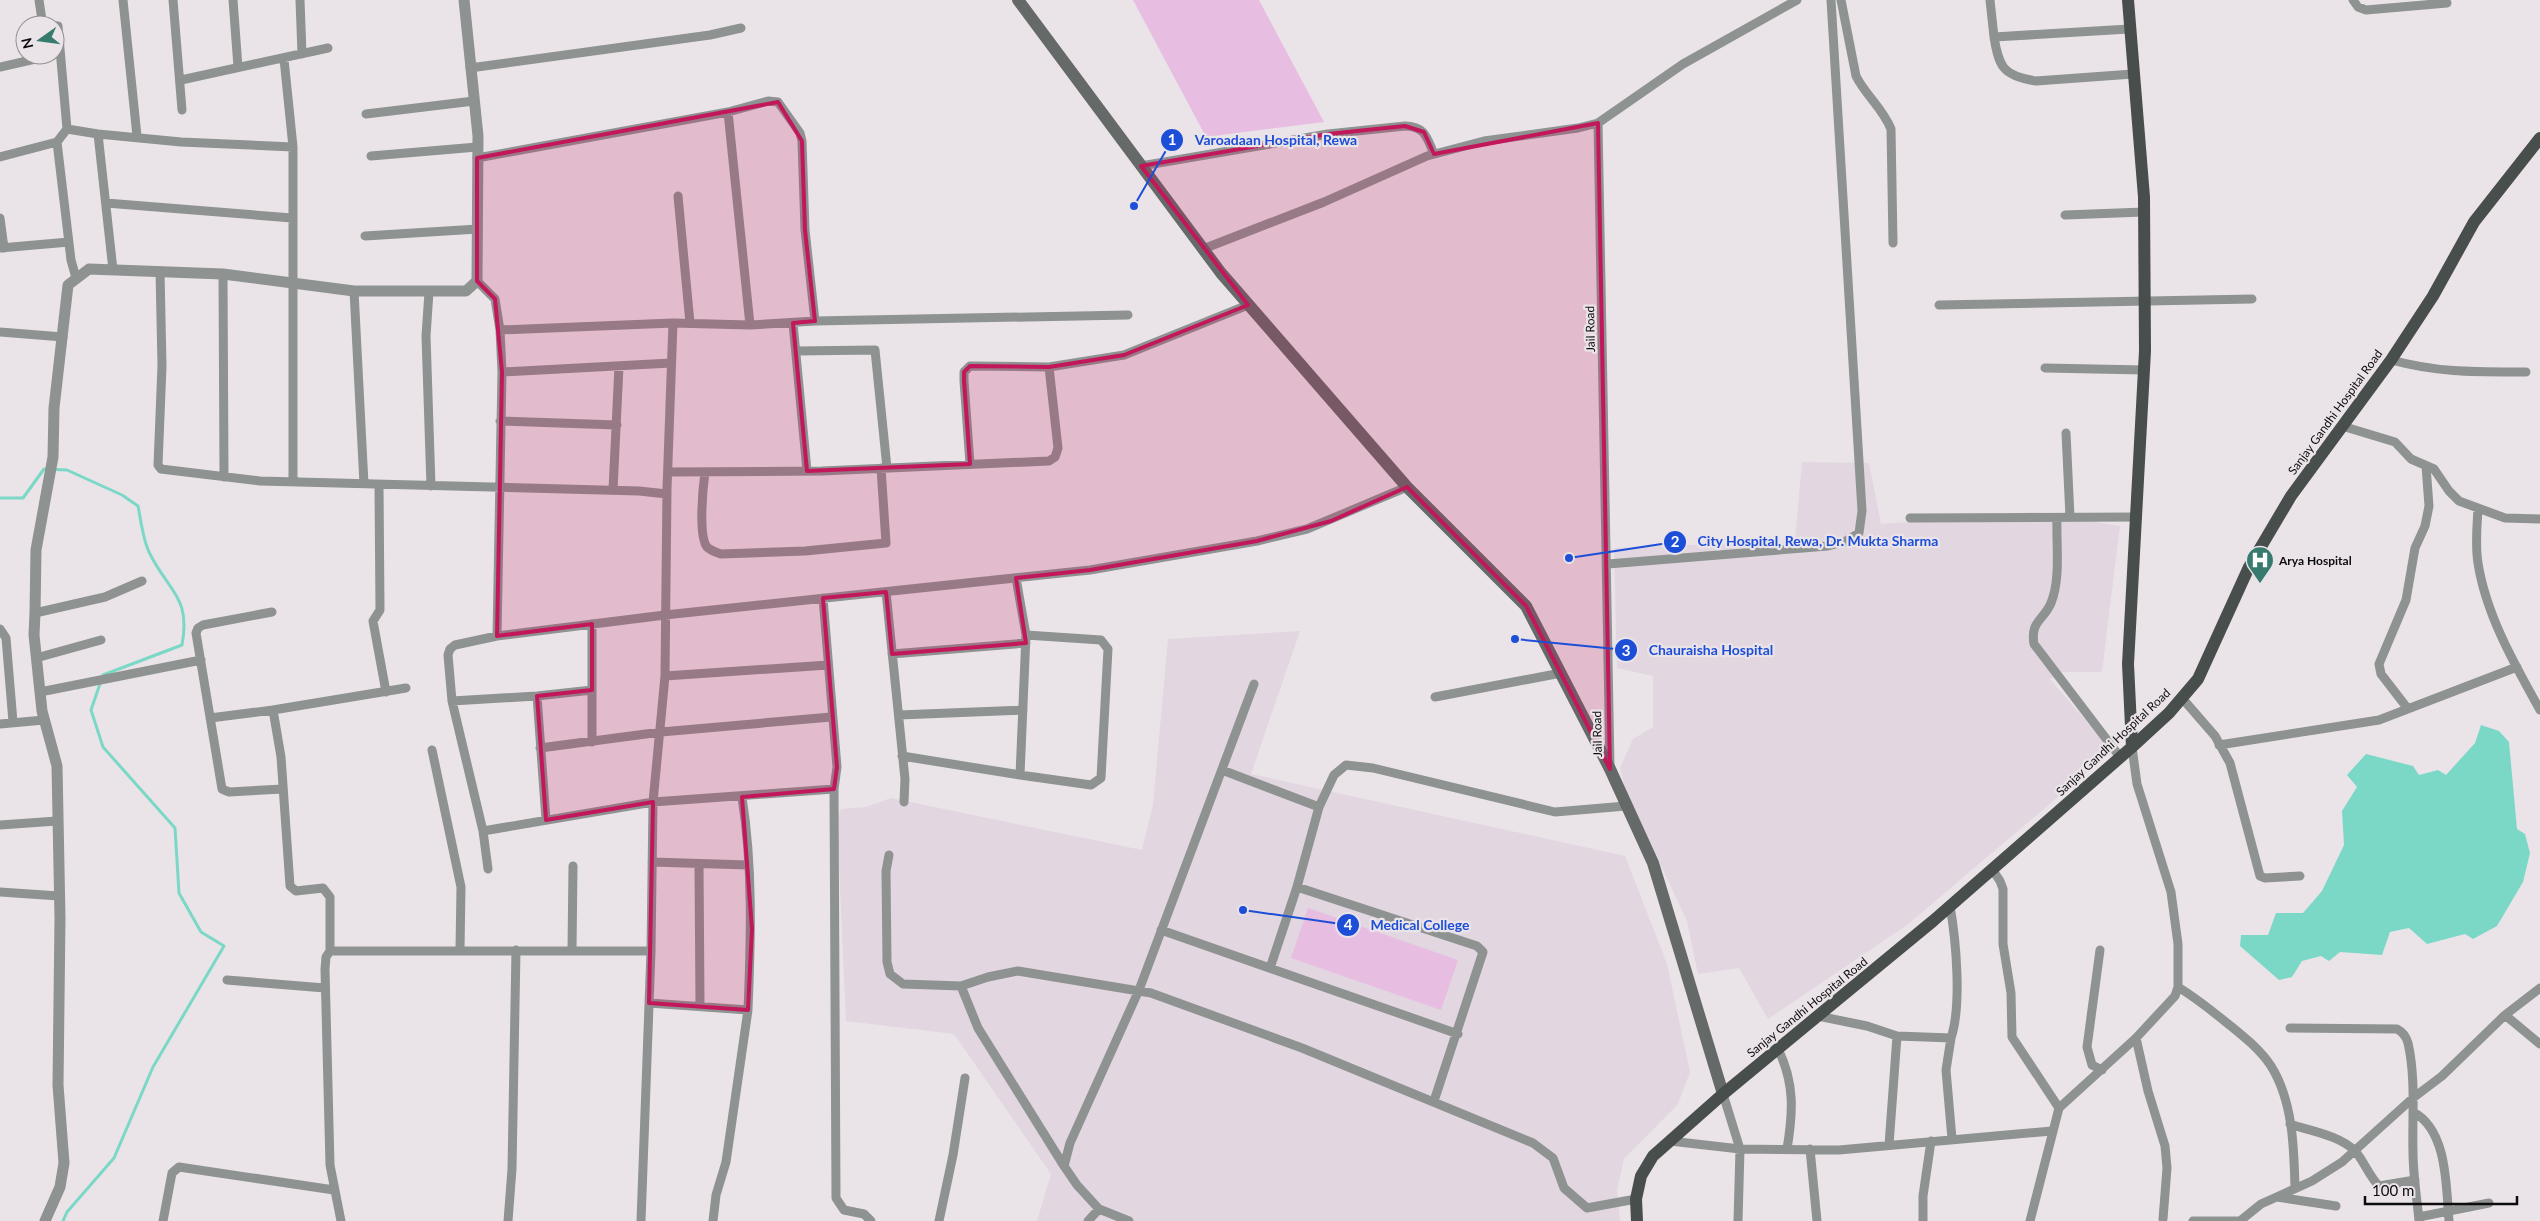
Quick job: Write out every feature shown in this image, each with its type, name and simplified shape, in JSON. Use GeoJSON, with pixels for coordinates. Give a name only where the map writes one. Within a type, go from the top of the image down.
{"type":"FeatureCollection","features":[{"type":"Feature","properties":{"kind":"main road"},"geometry":{"type":"LineString","coordinates":[[1018,0],[1203,249],[1248,305],[1407,487],[1526,606],[1610,769],[1653,863],[1723,1094]]}},
{"type":"Feature","properties":{"kind":"main road"},"geometry":{"type":"LineString","coordinates":[[2128,0],[2144,212],[2145,303],[2144,370],[2128,664],[2132,747]]}},
{"type":"Feature","properties":{"kind":"main road","name":"Sanjay Gandhi Hospital Road"},"geometry":{"type":"LineString","coordinates":[[1637,1221],[1636,1199],[1641,1176],[1653,1156],[1723,1094],[1950,906],[2132,747],[2182,698],[2198,679],[2250,567],[2291,496],[2390,360],[2433,296],[2474,222],[2540,138]]}},
{"type":"Feature","properties":{"kind":"street"},"geometry":{"type":"LineString","coordinates":[[39,0],[41,15]]}},
{"type":"Feature","properties":{"kind":"street"},"geometry":{"type":"LineString","coordinates":[[123,0],[137,136]]}},
{"type":"Feature","properties":{"kind":"street"},"geometry":{"type":"LineString","coordinates":[[173,0],[182,110]]}},
{"type":"Feature","properties":{"kind":"street"},"geometry":{"type":"LineString","coordinates":[[233,0],[238,67]]}},
{"type":"Feature","properties":{"kind":"street"},"geometry":{"type":"LineString","coordinates":[[300,0],[302,54]]}},
{"type":"Feature","properties":{"kind":"street"},"geometry":{"type":"LineString","coordinates":[[464,0],[477,152],[477,281],[495,299],[500,330],[502,372],[498,488],[497,636]]}},
{"type":"Feature","properties":{"kind":"street"},"geometry":{"type":"LineString","coordinates":[[1203,249],[1324,202],[1434,154],[1484,142],[1578,128],[1598,123],[1684,64],[1797,0]]}},
{"type":"Feature","properties":{"kind":"street"},"geometry":{"type":"LineString","coordinates":[[1608,564],[1828,546],[1844,542],[1859,533],[1862,511],[1831,0]]}},
{"type":"Feature","properties":{"kind":"street"},"geometry":{"type":"LineString","coordinates":[[1841,0],[1856,76],[1861,87],[1885,114],[1890,129],[1893,243]]}},
{"type":"Feature","properties":{"kind":"street"},"geometry":{"type":"LineString","coordinates":[[1990,0],[1998,60],[2002,68],[2024,79],[2036,81],[2133,74]]}},
{"type":"Feature","properties":{"kind":"street"},"geometry":{"type":"LineString","coordinates":[[2353,0],[2358,7],[2366,10],[2447,3]]}},
{"type":"Feature","properties":{"kind":"street"},"geometry":{"type":"LineString","coordinates":[[470,68],[710,35],[741,28]]}},
{"type":"Feature","properties":{"kind":"street"},"geometry":{"type":"LineString","coordinates":[[1994,37],[2129,29]]}},
{"type":"Feature","properties":{"kind":"street"},"geometry":{"type":"LineString","coordinates":[[181,80],[328,48]]}},
{"type":"Feature","properties":{"kind":"street"},"geometry":{"type":"LineString","coordinates":[[284,59],[293,147],[293,482]]}},
{"type":"Feature","properties":{"kind":"street"},"geometry":{"type":"LineString","coordinates":[[0,67],[15,64]]}},
{"type":"Feature","properties":{"kind":"street"},"geometry":{"type":"LineString","coordinates":[[0,157],[57,142],[67,129],[58,65]]}},
{"type":"Feature","properties":{"kind":"street"},"geometry":{"type":"LineString","coordinates":[[371,156],[477,152],[728,112],[768,101],[778,102],[800,133],[805,230],[816,322]]}},
{"type":"Feature","properties":{"kind":"street"},"geometry":{"type":"LineString","coordinates":[[366,114],[474,102]]}},
{"type":"Feature","properties":{"kind":"street"},"geometry":{"type":"LineString","coordinates":[[728,112],[750,325]]}},
{"type":"Feature","properties":{"kind":"street","name":"Jail Road"},"geometry":{"type":"LineString","coordinates":[[1598,123],[1608,564],[1610,769]]}},
{"type":"Feature","properties":{"kind":"street"},"geometry":{"type":"LineString","coordinates":[[1141,166],[1328,134],[1405,126],[1416,126],[1424,132],[1434,154]]}},
{"type":"Feature","properties":{"kind":"street"},"geometry":{"type":"LineString","coordinates":[[67,129],[181,142],[293,147]]}},
{"type":"Feature","properties":{"kind":"street"},"geometry":{"type":"LineString","coordinates":[[98,134],[113,270]]}},
{"type":"Feature","properties":{"kind":"street"},"geometry":{"type":"LineString","coordinates":[[57,142],[69,242],[76,278]]}},
{"type":"Feature","properties":{"kind":"street"},"geometry":{"type":"LineString","coordinates":[[678,196],[690,323]]}},
{"type":"Feature","properties":{"kind":"street"},"geometry":{"type":"LineString","coordinates":[[106,203],[292,218]]}},
{"type":"Feature","properties":{"kind":"street"},"geometry":{"type":"LineString","coordinates":[[2065,215],[2144,212]]}},
{"type":"Feature","properties":{"kind":"street"},"geometry":{"type":"LineString","coordinates":[[0,218],[2,248],[69,242]]}},
{"type":"Feature","properties":{"kind":"street"},"geometry":{"type":"LineString","coordinates":[[365,236],[478,229]]}},
{"type":"Feature","properties":{"kind":"street"},"geometry":{"type":"LineString","coordinates":[[45,1221],[60,1187],[64,1162],[58,1085],[59,896],[57,766],[44,720],[36,658],[36,550],[50,476],[54,408],[68,285],[89,269],[224,274],[292,281],[354,291],[466,291],[477,281]]}},
{"type":"Feature","properties":{"kind":"street"},"geometry":{"type":"LineString","coordinates":[[160,271],[162,366],[158,465],[160,469],[224,477],[293,482],[613,490],[667,494]]}},
{"type":"Feature","properties":{"kind":"street"},"geometry":{"type":"LineString","coordinates":[[224,274],[224,477]]}},
{"type":"Feature","properties":{"kind":"street"},"geometry":{"type":"LineString","coordinates":[[354,291],[364,484]]}},
{"type":"Feature","properties":{"kind":"street"},"geometry":{"type":"LineString","coordinates":[[430,292],[426,336],[431,486]]}},
{"type":"Feature","properties":{"kind":"street"},"geometry":{"type":"LineString","coordinates":[[1939,305],[2145,303],[2252,299]]}},
{"type":"Feature","properties":{"kind":"street"},"geometry":{"type":"LineString","coordinates":[[970,464],[964,372],[970,366],[1049,367],[1124,355],[1248,305]]}},
{"type":"Feature","properties":{"kind":"street"},"geometry":{"type":"LineString","coordinates":[[500,330],[673,323],[750,325],[1128,315]]}},
{"type":"Feature","properties":{"kind":"street"},"geometry":{"type":"LineString","coordinates":[[641,1221],[651,951],[653,802],[665,676],[667,494],[673,323]]}},
{"type":"Feature","properties":{"kind":"street"},"geometry":{"type":"LineString","coordinates":[[794,323],[807,471]]}},
{"type":"Feature","properties":{"kind":"street"},"geometry":{"type":"LineString","coordinates":[[0,332],[63,337]]}},
{"type":"Feature","properties":{"kind":"street"},"geometry":{"type":"LineString","coordinates":[[705,472],[703,488],[704,541],[713,552],[721,554],[805,551],[886,543],[884,468],[875,350],[796,351]]}},
{"type":"Feature","properties":{"kind":"street"},"geometry":{"type":"LineString","coordinates":[[2390,360],[2426,369],[2458,372],[2526,372]]}},
{"type":"Feature","properties":{"kind":"street"},"geometry":{"type":"LineString","coordinates":[[502,372],[671,363]]}},
{"type":"Feature","properties":{"kind":"street"},"geometry":{"type":"LineString","coordinates":[[613,490],[619,366]]}},
{"type":"Feature","properties":{"kind":"street"},"geometry":{"type":"LineString","coordinates":[[668,472],[807,471],[1049,461],[1055,458],[1058,448],[1049,367]]}},
{"type":"Feature","properties":{"kind":"street"},"geometry":{"type":"LineString","coordinates":[[2045,368],[2144,370]]}},
{"type":"Feature","properties":{"kind":"street"},"geometry":{"type":"LineString","coordinates":[[500,421],[617,425]]}},
{"type":"Feature","properties":{"kind":"street"},"geometry":{"type":"LineString","coordinates":[[2342,426],[2391,440],[2411,459],[2439,474],[2449,491],[2459,501],[2505,518],[2540,522]]}},
{"type":"Feature","properties":{"kind":"street"},"geometry":{"type":"LineString","coordinates":[[2066,434],[2070,517]]}},
{"type":"Feature","properties":{"kind":"street"},"geometry":{"type":"LineString","coordinates":[[2408,709],[2381,674],[2379,664],[2406,600],[2415,548],[2425,526],[2429,506],[2426,466]]}},
{"type":"Feature","properties":{"kind":"street"},"geometry":{"type":"LineString","coordinates":[[379,485],[380,610],[373,621],[386,692]]}},
{"type":"Feature","properties":{"kind":"street"},"geometry":{"type":"LineString","coordinates":[[488,869],[483,831],[452,701],[448,655],[450,648],[455,645],[497,636],[665,615],[1090,570],[1256,541],[1331,521],[1407,487]]}},
{"type":"Feature","properties":{"kind":"street"},"geometry":{"type":"LineString","coordinates":[[2478,509],[2478,564],[2487,599],[2517,667],[2540,710]]}},
{"type":"Feature","properties":{"kind":"street"},"geometry":{"type":"LineString","coordinates":[[1910,518],[2136,517]]}},
{"type":"Feature","properties":{"kind":"street"},"geometry":{"type":"LineString","coordinates":[[2057,518],[2055,592],[2050,606],[2034,628],[2034,644],[2120,757]]}},
{"type":"Feature","properties":{"kind":"street"},"geometry":{"type":"LineString","coordinates":[[1016,578],[1026,639],[1020,775]]}},
{"type":"Feature","properties":{"kind":"street"},"geometry":{"type":"LineString","coordinates":[[35,613],[105,597],[142,581]]}},
{"type":"Feature","properties":{"kind":"street"},"geometry":{"type":"LineString","coordinates":[[886,592],[902,756],[906,779],[904,802]]}},
{"type":"Feature","properties":{"kind":"street"},"geometry":{"type":"LineString","coordinates":[[823,598],[831,717],[837,767],[834,789],[836,1198],[844,1210],[864,1214],[871,1221]]}},
{"type":"Feature","properties":{"kind":"street"},"geometry":{"type":"LineString","coordinates":[[272,612],[204,625],[198,628],[196,633],[222,789],[229,792],[283,789]]}},
{"type":"Feature","properties":{"kind":"street"},"geometry":{"type":"LineString","coordinates":[[592,624],[592,742]]}},
{"type":"Feature","properties":{"kind":"street"},"geometry":{"type":"LineString","coordinates":[[0,629],[6,638],[13,722]]}},
{"type":"Feature","properties":{"kind":"street"},"geometry":{"type":"LineString","coordinates":[[892,654],[1026,639],[1101,640],[1108,650],[1102,778],[1091,785],[902,756]]}},
{"type":"Feature","properties":{"kind":"street"},"geometry":{"type":"LineString","coordinates":[[36,658],[101,640]]}},
{"type":"Feature","properties":{"kind":"street"},"geometry":{"type":"LineString","coordinates":[[40,692],[201,660]]}},
{"type":"Feature","properties":{"kind":"street"},"geometry":{"type":"LineString","coordinates":[[665,676],[828,665]]}},
{"type":"Feature","properties":{"kind":"street"},"geometry":{"type":"LineString","coordinates":[[2220,744],[2379,720],[2517,667]]}},
{"type":"Feature","properties":{"kind":"street"},"geometry":{"type":"LineString","coordinates":[[1435,698],[1561,673]]}},
{"type":"Feature","properties":{"kind":"street"},"geometry":{"type":"LineString","coordinates":[[1064,1166],[1070,1143],[1140,990],[1254,684]]}},
{"type":"Feature","properties":{"kind":"street"},"geometry":{"type":"LineString","coordinates":[[210,718],[273,710],[406,688]]}},
{"type":"Feature","properties":{"kind":"street"},"geometry":{"type":"LineString","coordinates":[[452,701],[537,696],[592,690]]}},
{"type":"Feature","properties":{"kind":"street"},"geometry":{"type":"LineString","coordinates":[[537,696],[546,820]]}},
{"type":"Feature","properties":{"kind":"street"},"geometry":{"type":"LineString","coordinates":[[2182,698],[2220,744],[2230,763],[2260,876],[2265,878],[2300,876]]}},
{"type":"Feature","properties":{"kind":"street"},"geometry":{"type":"LineString","coordinates":[[273,710],[281,757],[290,886],[296,892],[323,888],[328,891],[330,897],[330,951],[326,958],[325,988],[330,1165],[341,1221]]}},
{"type":"Feature","properties":{"kind":"street"},"geometry":{"type":"LineString","coordinates":[[899,716],[1023,710]]}},
{"type":"Feature","properties":{"kind":"street"},"geometry":{"type":"LineString","coordinates":[[540,748],[661,732],[831,717]]}},
{"type":"Feature","properties":{"kind":"street"},"geometry":{"type":"LineString","coordinates":[[0,724],[44,720]]}},
{"type":"Feature","properties":{"kind":"street"},"geometry":{"type":"LineString","coordinates":[[2030,1221],[2059,1108],[2136,1038],[2174,996],[2178,987],[2178,944],[2171,892],[2137,784],[2132,747]]}},
{"type":"Feature","properties":{"kind":"street"},"geometry":{"type":"LineString","coordinates":[[432,750],[461,887],[460,950]]}},
{"type":"Feature","properties":{"kind":"street"},"geometry":{"type":"LineString","coordinates":[[1270,968],[1297,887],[1318,807],[1334,775],[1346,765],[1373,768],[1555,812],[1626,806]]}},
{"type":"Feature","properties":{"kind":"street"},"geometry":{"type":"LineString","coordinates":[[1222,770],[1318,807]]}},
{"type":"Feature","properties":{"kind":"street"},"geometry":{"type":"LineString","coordinates":[[483,831],[653,802],[834,789]]}},
{"type":"Feature","properties":{"kind":"street"},"geometry":{"type":"LineString","coordinates":[[713,1221],[716,1195],[726,1162],[748,1010],[752,929],[742,796]]}},
{"type":"Feature","properties":{"kind":"street"},"geometry":{"type":"LineString","coordinates":[[0,825],[57,821]]}},
{"type":"Feature","properties":{"kind":"street"},"geometry":{"type":"LineString","coordinates":[[888,855],[886,871],[887,962],[890,974],[903,984],[961,986],[988,977],[1018,971],[1140,990],[1302,1048],[1533,1143],[1553,1158],[1564,1188],[1587,1208],[1636,1199]]}},
{"type":"Feature","properties":{"kind":"street"},"geometry":{"type":"LineString","coordinates":[[652,862],[748,865]]}},
{"type":"Feature","properties":{"kind":"street"},"geometry":{"type":"LineString","coordinates":[[699,864],[700,1006]]}},
{"type":"Feature","properties":{"kind":"street"},"geometry":{"type":"LineString","coordinates":[[572,951],[573,866]]}},
{"type":"Feature","properties":{"kind":"street"},"geometry":{"type":"LineString","coordinates":[[1992,869],[2003,889],[2003,944],[2011,993],[2012,1037],[2059,1108]]}},
{"type":"Feature","properties":{"kind":"street"},"geometry":{"type":"LineString","coordinates":[[1297,887],[1477,946],[1483,952],[1458,1034],[1434,1101]]}},
{"type":"Feature","properties":{"kind":"street"},"geometry":{"type":"LineString","coordinates":[[0,892],[59,896]]}},
{"type":"Feature","properties":{"kind":"street"},"geometry":{"type":"LineString","coordinates":[[1950,906],[1955,932],[1956,1016],[1946,1070],[1952,1139]]}},
{"type":"Feature","properties":{"kind":"street"},"geometry":{"type":"LineString","coordinates":[[1161,930],[1458,1034]]}},
{"type":"Feature","properties":{"kind":"street"},"geometry":{"type":"LineString","coordinates":[[508,1221],[512,1170],[516,950]]}},
{"type":"Feature","properties":{"kind":"street"},"geometry":{"type":"LineString","coordinates":[[2100,950],[2087,1047],[2092,1064],[2102,1070]]}},
{"type":"Feature","properties":{"kind":"street"},"geometry":{"type":"LineString","coordinates":[[330,951],[651,951]]}},
{"type":"Feature","properties":{"kind":"street"},"geometry":{"type":"LineString","coordinates":[[227,980],[325,988]]}},
{"type":"Feature","properties":{"kind":"street"},"geometry":{"type":"LineString","coordinates":[[961,986],[978,1028],[1077,1185],[1099,1209],[1129,1221]]}},
{"type":"Feature","properties":{"kind":"street"},"geometry":{"type":"LineString","coordinates":[[2178,987],[2195,997],[2261,1053],[2278,1080],[2294,1146],[2296,1188]]}},
{"type":"Feature","properties":{"kind":"street"},"geometry":{"type":"LineString","coordinates":[[2192,1221],[2240,1221],[2261,1204],[2325,1174],[2355,1151],[2413,1098],[2442,1076],[2505,1015],[2540,988]]}},
{"type":"Feature","properties":{"kind":"street"},"geometry":{"type":"LineString","coordinates":[[649,1003],[748,1010]]}},
{"type":"Feature","properties":{"kind":"street"},"geometry":{"type":"LineString","coordinates":[[2505,1015],[2540,1044]]}},
{"type":"Feature","properties":{"kind":"street"},"geometry":{"type":"LineString","coordinates":[[1818,1016],[1867,1026],[1896,1036],[1951,1038]]}},
{"type":"Feature","properties":{"kind":"street"},"geometry":{"type":"LineString","coordinates":[[2290,1028],[2396,1029],[2403,1032],[2408,1042],[2413,1098],[2412,1153],[2419,1219],[2448,1210],[2489,1203]]}},
{"type":"Feature","properties":{"kind":"street"},"geometry":{"type":"LineString","coordinates":[[1890,1145],[1896,1036]]}},
{"type":"Feature","properties":{"kind":"street"},"geometry":{"type":"LineString","coordinates":[[2136,1038],[2148,1091],[2166,1146],[2167,1168],[2164,1220]]}},
{"type":"Feature","properties":{"kind":"street"},"geometry":{"type":"LineString","coordinates":[[1778,1049],[1791,1084],[1793,1095],[1793,1112],[1787,1149]]}},
{"type":"Feature","properties":{"kind":"street"},"geometry":{"type":"LineString","coordinates":[[939,1221],[953,1155],[965,1078]]}},
{"type":"Feature","properties":{"kind":"street"},"geometry":{"type":"LineString","coordinates":[[1723,1094],[1740,1149],[1738,1221]]}},
{"type":"Feature","properties":{"kind":"street"},"geometry":{"type":"LineString","coordinates":[[2413,1112],[2426,1121],[2440,1151],[2445,1171],[2449,1221]]}},
{"type":"Feature","properties":{"kind":"street"},"geometry":{"type":"LineString","coordinates":[[2290,1124],[2338,1140],[2355,1151],[2379,1186],[2415,1180]]}},
{"type":"Feature","properties":{"kind":"street"},"geometry":{"type":"LineString","coordinates":[[1670,1142],[1740,1149],[1839,1150],[2052,1131]]}},
{"type":"Feature","properties":{"kind":"street"},"geometry":{"type":"LineString","coordinates":[[1923,1221],[1923,1196],[1931,1141]]}},
{"type":"Feature","properties":{"kind":"street"},"geometry":{"type":"LineString","coordinates":[[1810,1149],[1817,1221]]}},
{"type":"Feature","properties":{"kind":"street"},"geometry":{"type":"LineString","coordinates":[[163,1221],[172,1173],[179,1167],[334,1190]]}},
{"type":"Feature","properties":{"kind":"street"},"geometry":{"type":"LineString","coordinates":[[2277,1197],[2336,1206]]}},
{"type":"Feature","properties":{"kind":"street"},"geometry":{"type":"LineString","coordinates":[[1088,1221],[1099,1209]]}},
{"type":"Feature","properties":{"kind":"highlighted area"},"geometry":{"type":"Polygon","coordinates":[[[778,102],[802,141],[805,230],[815,321],[793,323],[807,471],[970,464],[964,372],[970,366],[1049,367],[1124,355],[1248,305],[1141,166],[1328,134],[1405,126],[1424,132],[1434,154],[1598,123],[1610,769],[1526,606],[1407,487],[1331,521],[1257,541],[1090,570],[1016,578],[1026,643],[892,654],[886,592],[823,598],[837,767],[834,789],[742,797],[752,929],[748,1010],[649,1003],[653,802],[546,820],[537,696],[592,690],[592,624],[497,636],[502,372],[495,299],[477,281],[477,158],[778,102]]]}},
{"type":"Feature","properties":{"kind":"shaded area"},"geometry":{"type":"Polygon","coordinates":[[[1133,0],[1259,0],[1324,122],[1206,137],[1133,0]]]}},
{"type":"Feature","properties":{"kind":"shaded area"},"geometry":{"type":"Polygon","coordinates":[[[1802,462],[1869,463],[1881,524],[2035,512],[2120,526],[2102,672],[2063,672],[2050,679],[2112,751],[1907,925],[1768,1019],[1739,968],[1698,974],[1687,921],[1625,788],[1620,768],[1633,739],[1653,727],[1653,676],[1617,668],[1614,548],[1795,541],[1802,462]]]}},
{"type":"Feature","properties":{"kind":"shaded area"},"geometry":{"type":"Polygon","coordinates":[[[1300,631],[1251,774],[1625,856],[1667,964],[1690,1072],[1678,1104],[1624,1159],[1617,1190],[1620,1221],[1037,1221],[1051,1174],[954,1034],[846,1021],[837,821],[841,809],[866,807],[891,798],[1142,850],[1153,805],[1168,639],[1300,631]]]}},
{"type":"Feature","properties":{"kind":"shaded area"},"geometry":{"type":"Polygon","coordinates":[[[2481,725],[2499,731],[2509,742],[2517,829],[2525,834],[2530,853],[2523,882],[2497,926],[2473,939],[2465,934],[2427,944],[2409,928],[2390,932],[2382,955],[2340,952],[2329,961],[2321,956],[2302,961],[2292,977],[2279,980],[2240,946],[2241,935],[2268,935],[2276,913],[2303,913],[2322,891],[2344,845],[2342,811],[2357,787],[2347,775],[2366,754],[2413,766],[2419,775],[2438,770],[2446,775],[2475,743],[2481,725]]]}},
{"type":"Feature","properties":{"kind":"shaded area"},"geometry":{"type":"Polygon","coordinates":[[[1308,908],[1458,960],[1441,1010],[1291,958],[1308,908]]]}},
{"type":"Feature","properties":{"kind":"waterway"},"geometry":{"type":"LineString","coordinates":[[0,498],[23,498],[44,469],[67,470],[122,495],[138,506],[142,531],[148,549],[181,605],[184,629],[182,645],[103,675],[91,710],[103,747],[175,828],[179,893],[201,932],[224,946],[153,1067],[114,1158],[67,1212],[63,1221]]}},
{"type":"Feature","properties":{"kind":"place","name":"Varoadaan Hospital, Rewa"},"geometry":{"type":"Point","coordinates":[1134,206]}},
{"type":"Feature","properties":{"kind":"place","name":"City Hospital, Rewa, Dr. Mukta Sharma"},"geometry":{"type":"Point","coordinates":[1569,558]}},
{"type":"Feature","properties":{"kind":"place","name":"Arya Hospital"},"geometry":{"type":"Point","coordinates":[2260,584]}},
{"type":"Feature","properties":{"kind":"place","name":"Chauraisha Hospital"},"geometry":{"type":"Point","coordinates":[1515,639]}},
{"type":"Feature","properties":{"kind":"place","name":"Medical College"},"geometry":{"type":"Point","coordinates":[1243,910]}}]}
